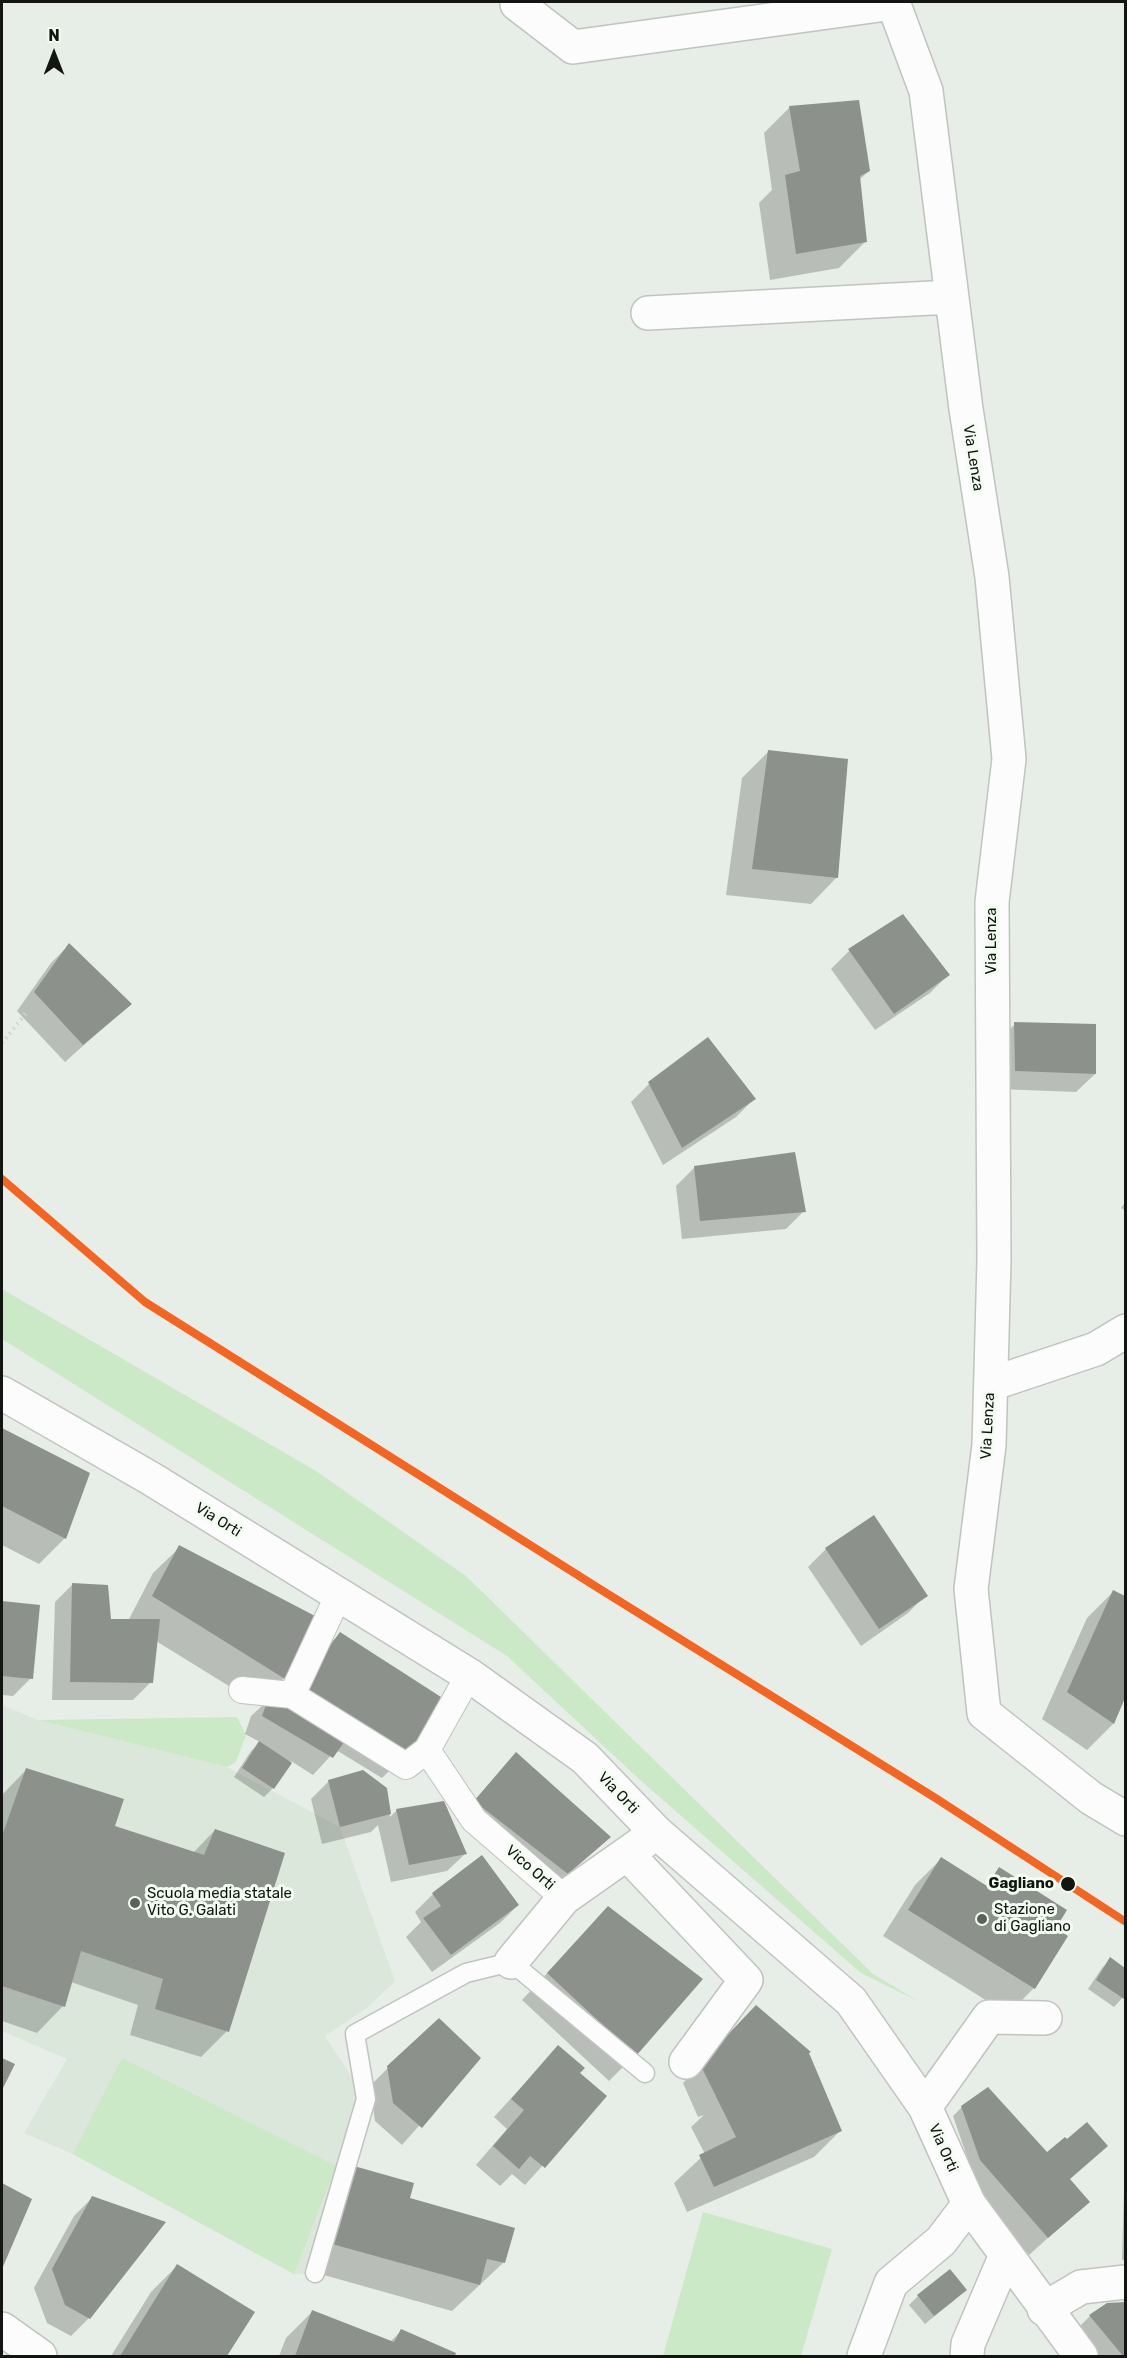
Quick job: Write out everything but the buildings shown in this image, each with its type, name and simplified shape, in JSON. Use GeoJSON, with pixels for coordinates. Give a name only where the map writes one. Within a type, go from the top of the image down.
{"type":"FeatureCollection","features":[{"type":"Feature","properties":{"kind":"street"},"geometry":{"type":"LineString","coordinates":[[517,2],[573,47],[893,2]]}},
{"type":"Feature","properties":{"kind":"street","name":"Via Lenza"},"geometry":{"type":"LineString","coordinates":[[893,2],[926,91],[966,409],[992,577],[1009,759],[992,902],[994,1260],[991,1384],[988,1445],[971,1589],[984,1713],[1091,1798],[1125,1819]]}},
{"type":"Feature","properties":{"kind":"street"},"geometry":{"type":"LineString","coordinates":[[648,313],[951,297]]}},
{"type":"Feature","properties":{"kind":"street"},"geometry":{"type":"LineString","coordinates":[[991,1384],[1096,1349],[1125,1331]]}},
{"type":"Feature","properties":{"kind":"street","name":"Via Orti"},"geometry":{"type":"LineString","coordinates":[[2,1393],[150,1478],[470,1675],[585,1758],[656,1832],[851,2001],[925,2107],[969,2204],[1044,2309],[1081,2356]]}},
{"type":"Feature","properties":{"kind":"street"},"geometry":{"type":"LineString","coordinates":[[292,1695],[339,1594]]}},
{"type":"Feature","properties":{"kind":"street"},"geometry":{"type":"LineString","coordinates":[[242,1690],[292,1695],[406,1766],[427,1750],[470,1675]]}},
{"type":"Feature","properties":{"kind":"street","name":"Vico Orti"},"geometry":{"type":"LineString","coordinates":[[427,1750],[474,1820],[564,1898],[628,1855],[656,1832]]}},
{"type":"Feature","properties":{"kind":"street"},"geometry":{"type":"LineString","coordinates":[[628,1855],[746,1980],[686,2062]]}},
{"type":"Feature","properties":{"kind":"street"},"geometry":{"type":"LineString","coordinates":[[511,1962],[564,1898]]}},
{"type":"Feature","properties":{"kind":"street"},"geometry":{"type":"LineString","coordinates":[[925,2107],[989,2017],[1046,2018]]}},
{"type":"Feature","properties":{"kind":"street"},"geometry":{"type":"LineString","coordinates":[[864,2356],[891,2283],[941,2241],[969,2204]]}},
{"type":"Feature","properties":{"kind":"street"},"geometry":{"type":"LineString","coordinates":[[967,2356],[968,2344],[1006,2255]]}},
{"type":"Feature","properties":{"kind":"street"},"geometry":{"type":"LineString","coordinates":[[1044,2309],[1081,2287],[1125,2282]]}},
{"type":"Feature","properties":{"kind":"street"},"geometry":{"type":"LineString","coordinates":[[2,2329],[40,2356]]}},
{"type":"Feature","properties":{"kind":"lane"},"geometry":{"type":"LineString","coordinates":[[315,2273],[366,2098],[355,2034],[466,1973],[511,1962],[645,2073]]}},
{"type":"Feature","properties":{"kind":"path"},"geometry":{"type":"LineString","coordinates":[[2,1043],[27,1012]]}},
{"type":"Feature","properties":{"kind":"shaded area"},"geometry":{"type":"Polygon","coordinates":[[[2,1705],[38,1720],[227,1767],[340,1827],[395,1981],[367,2008],[325,2036],[366,2099],[315,2273],[294,2274],[73,2154],[24,2133],[67,2059],[2,2031],[2,1705]]]}},
{"type":"Feature","properties":{"kind":"green space"},"geometry":{"type":"Polygon","coordinates":[[[2,1289],[316,1471],[466,1576],[873,1974],[920,2002],[861,1973],[640,1780],[507,1656],[2,1339],[2,1289]]]}},
{"type":"Feature","properties":{"kind":"green space"},"geometry":{"type":"Polygon","coordinates":[[[237,1717],[246,1735],[236,1762],[227,1767],[38,1720],[237,1717]]]}},
{"type":"Feature","properties":{"kind":"green space"},"geometry":{"type":"Polygon","coordinates":[[[122,2058],[336,2166],[294,2274],[73,2154],[122,2058]]]}},
{"type":"Feature","properties":{"kind":"green space"},"geometry":{"type":"Polygon","coordinates":[[[703,2212],[832,2249],[801,2356],[663,2356],[703,2212]]]}},
{"type":"Feature","properties":{"kind":"transit line"},"geometry":{"type":"LineString","coordinates":[[2,1179],[145,1302],[937,1799],[1126,1922]]}},
{"type":"Feature","properties":{"kind":"place","name":"Gagliano"},"geometry":{"type":"Point","coordinates":[1068,1884]}},
{"type":"Feature","properties":{"kind":"place","name":"Scuola media statale Vito G. Galati"},"geometry":{"type":"Point","coordinates":[135,1903]}},
{"type":"Feature","properties":{"kind":"place","name":"Stazione di Gagliano"},"geometry":{"type":"Point","coordinates":[982,1919]}}]}
